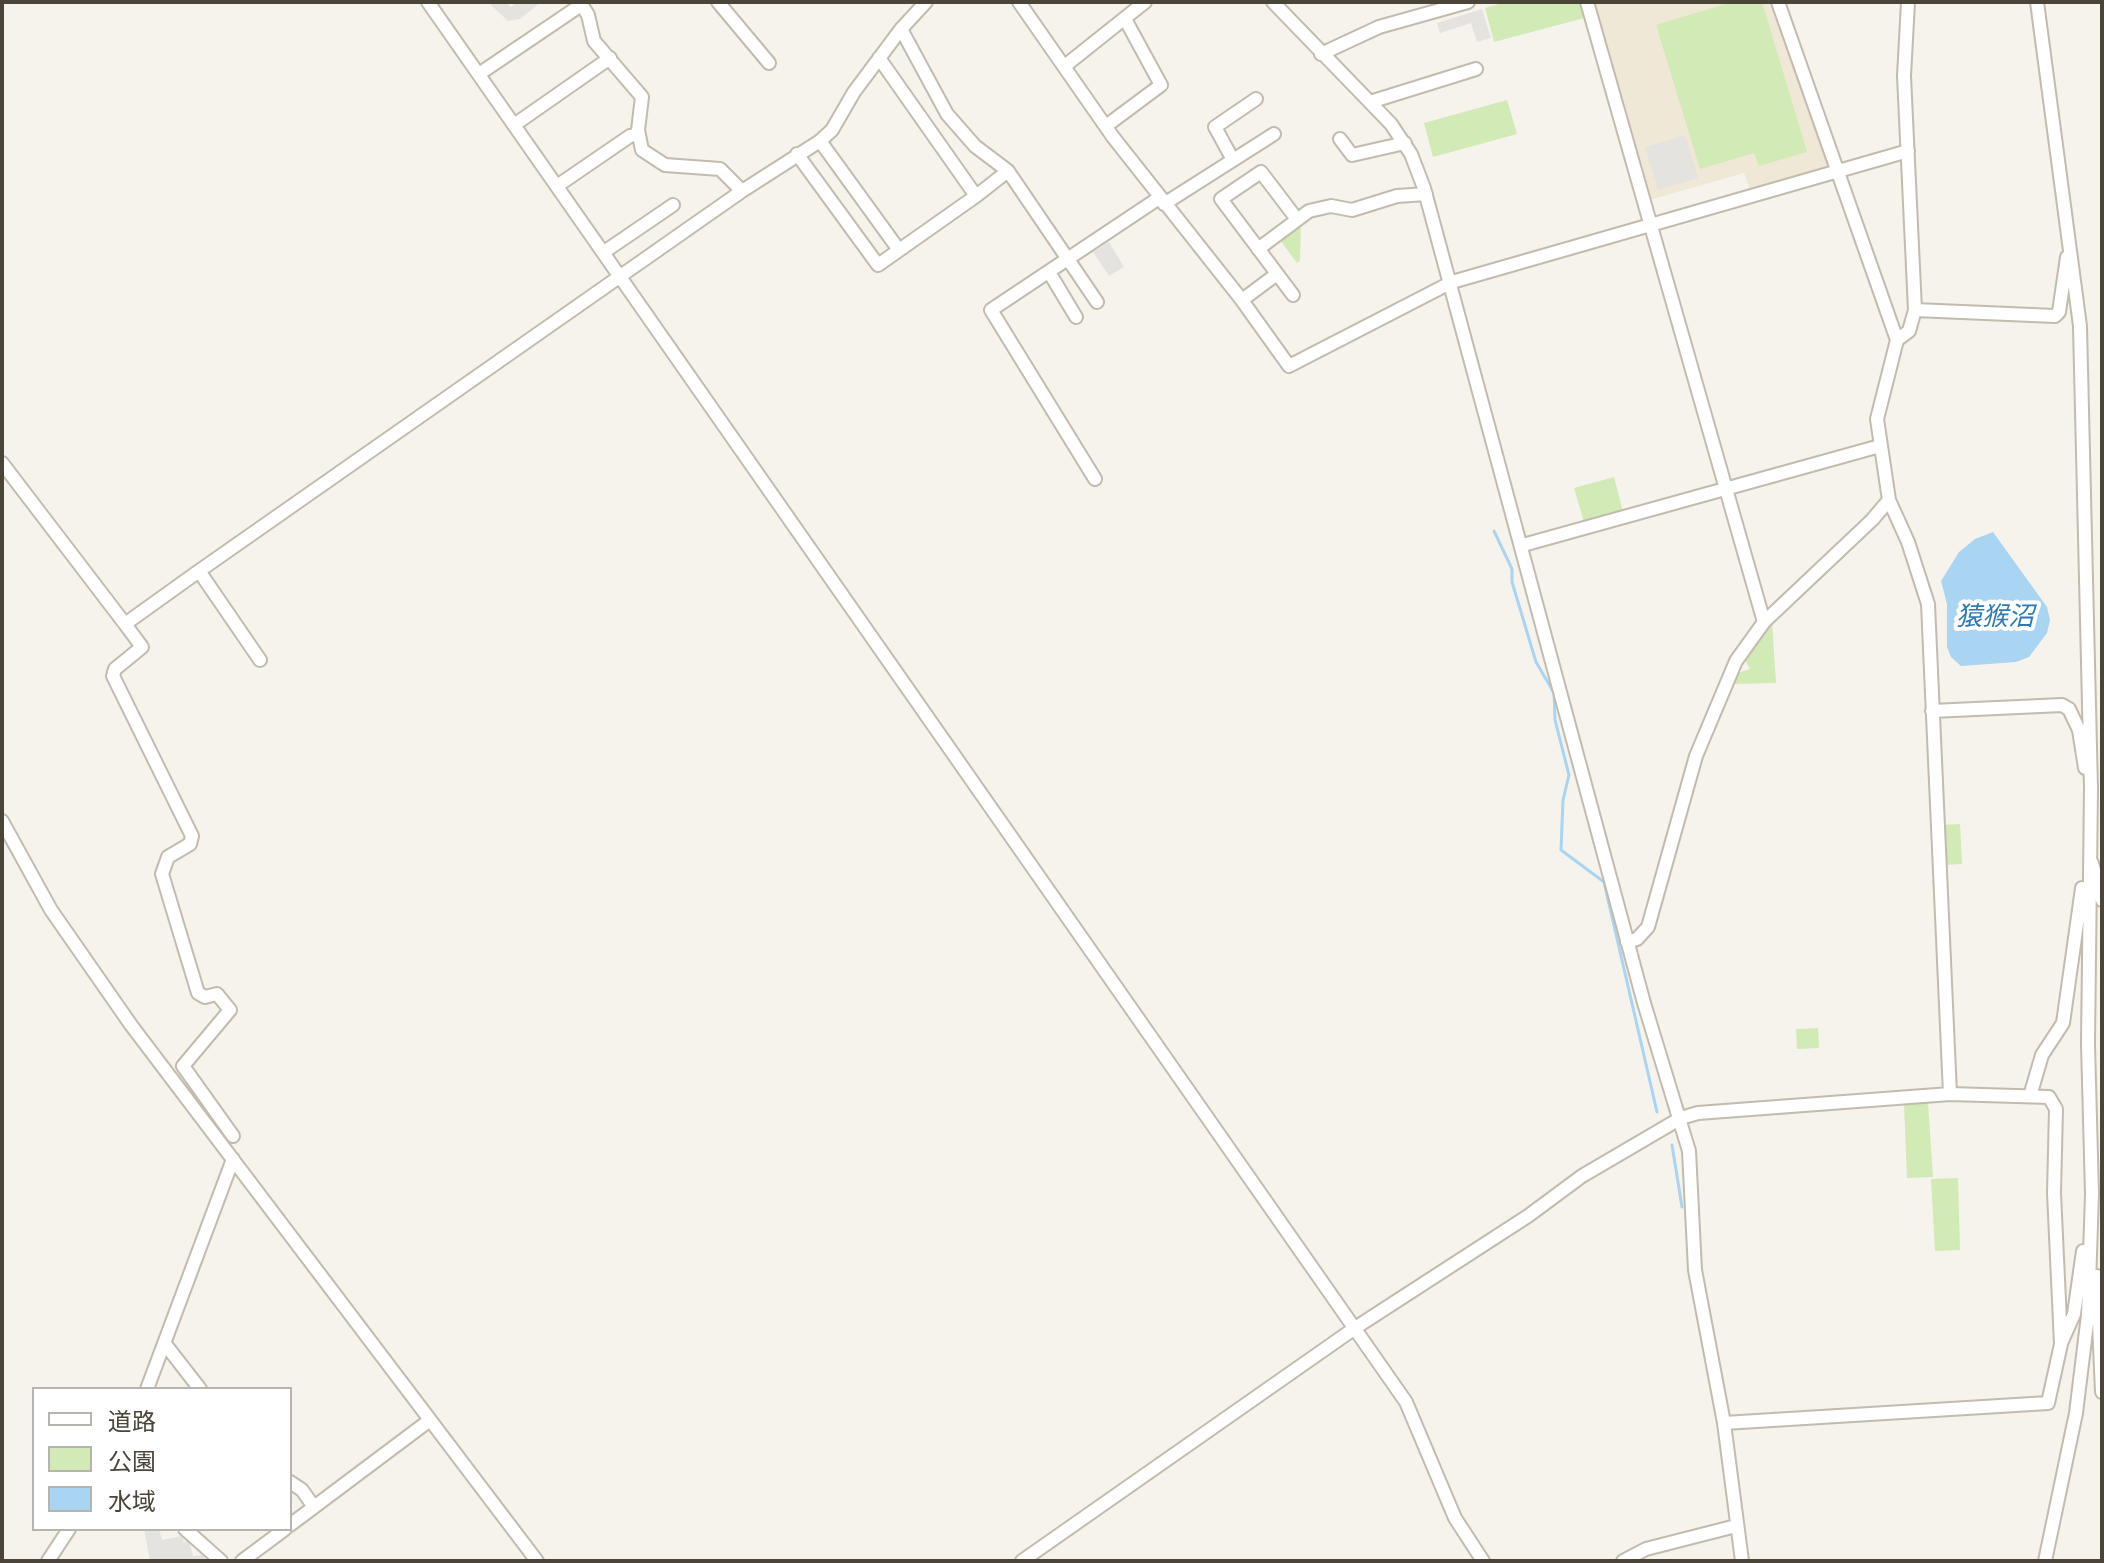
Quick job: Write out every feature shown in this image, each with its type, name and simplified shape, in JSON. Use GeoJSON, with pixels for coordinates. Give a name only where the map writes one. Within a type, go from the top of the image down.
{"type":"FeatureCollection","features":[{"type":"Feature","properties":{"kind":"street"},"geometry":{"type":"LineString","coordinates":[[428,2],[1406,1402],[1455,1518],[1483,1561]]}},
{"type":"Feature","properties":{"kind":"street"},"geometry":{"type":"LineString","coordinates":[[718,2],[769,63]]}},
{"type":"Feature","properties":{"kind":"street"},"geometry":{"type":"LineString","coordinates":[[125,624],[620,275],[820,141],[832,130],[901,29],[926,2]]}},
{"type":"Feature","properties":{"kind":"street"},"geometry":{"type":"LineString","coordinates":[[1019,2],[1161,201],[1242,300],[1289,366],[1452,282],[1651,222],[1908,151]]}},
{"type":"Feature","properties":{"kind":"street"},"geometry":{"type":"LineString","coordinates":[[1066,65],[1145,2]]}},
{"type":"Feature","properties":{"kind":"street"},"geometry":{"type":"LineString","coordinates":[[1273,2],[1370,102],[1405,143],[1426,194],[1523,545],[1627,942],[1689,1151],[1692,1239],[1699,1300],[1724,1423],[1742,1561]]}},
{"type":"Feature","properties":{"kind":"street"},"geometry":{"type":"LineString","coordinates":[[1321,54],[1379,27],[1437,6],[1468,2]]}},
{"type":"Feature","properties":{"kind":"street"},"geometry":{"type":"LineString","coordinates":[[1587,2],[1764,622]]}},
{"type":"Feature","properties":{"kind":"street"},"geometry":{"type":"LineString","coordinates":[[1778,2],[1897,340],[1877,419],[1889,500],[1908,542],[1928,604],[1950,1094]]}},
{"type":"Feature","properties":{"kind":"street"},"geometry":{"type":"LineString","coordinates":[[1897,340],[1909,331],[1915,310],[1904,76],[1908,2]]}},
{"type":"Feature","properties":{"kind":"street"},"geometry":{"type":"LineString","coordinates":[[2037,2],[2080,326],[2091,778],[2088,858],[2088,1315],[2076,1413],[2045,1561]]}},
{"type":"Feature","properties":{"kind":"street"},"geometry":{"type":"LineString","coordinates":[[479,74],[580,4],[588,15],[594,41],[642,97],[638,134],[642,150],[665,165],[720,169],[742,191]]}},
{"type":"Feature","properties":{"kind":"street"},"geometry":{"type":"LineString","coordinates":[[1106,126],[1161,85],[1125,19]]}},
{"type":"Feature","properties":{"kind":"street"},"geometry":{"type":"LineString","coordinates":[[901,29],[947,114],[975,146],[1008,171],[1097,302]]}},
{"type":"Feature","properties":{"kind":"street"},"geometry":{"type":"LineString","coordinates":[[514,125],[610,58]]}},
{"type":"Feature","properties":{"kind":"street"},"geometry":{"type":"LineString","coordinates":[[879,58],[976,196]]}},
{"type":"Feature","properties":{"kind":"street"},"geometry":{"type":"LineString","coordinates":[[1370,102],[1476,69]]}},
{"type":"Feature","properties":{"kind":"street"},"geometry":{"type":"LineString","coordinates":[[1233,160],[1215,127],[1256,99]]}},
{"type":"Feature","properties":{"kind":"street"},"geometry":{"type":"LineString","coordinates":[[557,186],[630,136],[638,134]]}},
{"type":"Feature","properties":{"kind":"street"},"geometry":{"type":"LineString","coordinates":[[1095,479],[991,310],[1161,201],[1274,134]]}},
{"type":"Feature","properties":{"kind":"street"},"geometry":{"type":"LineString","coordinates":[[1340,139],[1352,155],[1405,143]]}},
{"type":"Feature","properties":{"kind":"street"},"geometry":{"type":"LineString","coordinates":[[820,141],[899,250]]}},
{"type":"Feature","properties":{"kind":"street"},"geometry":{"type":"LineString","coordinates":[[797,154],[878,265],[1008,171]]}},
{"type":"Feature","properties":{"kind":"street"},"geometry":{"type":"LineString","coordinates":[[1293,295],[1221,199],[1261,172],[1296,218]]}},
{"type":"Feature","properties":{"kind":"street"},"geometry":{"type":"LineString","coordinates":[[1258,249],[1296,218],[1331,206],[1352,210],[1397,196],[1426,194]]}},
{"type":"Feature","properties":{"kind":"street"},"geometry":{"type":"LineString","coordinates":[[604,252],[673,205]]}},
{"type":"Feature","properties":{"kind":"street"},"geometry":{"type":"LineString","coordinates":[[1915,310],[2055,316],[2059,312],[2067,255],[2071,250]]}},
{"type":"Feature","properties":{"kind":"street"},"geometry":{"type":"LineString","coordinates":[[1049,272],[1076,317]]}},
{"type":"Feature","properties":{"kind":"street"},"geometry":{"type":"LineString","coordinates":[[1242,300],[1277,274]]}},
{"type":"Feature","properties":{"kind":"street"},"geometry":{"type":"LineString","coordinates":[[1523,545],[1880,446]]}},
{"type":"Feature","properties":{"kind":"street"},"geometry":{"type":"LineString","coordinates":[[2,463],[142,647],[115,669],[113,676],[192,836],[190,844],[168,857],[162,874],[198,993],[205,997],[217,994],[230,1010],[183,1066],[233,1136]]}},
{"type":"Feature","properties":{"kind":"street"},"geometry":{"type":"LineString","coordinates":[[1627,942],[1637,939],[1648,927],[1708,722],[1736,661],[1764,622],[1872,520],[1889,500]]}},
{"type":"Feature","properties":{"kind":"street"},"geometry":{"type":"LineString","coordinates":[[199,571],[260,660]]}},
{"type":"Feature","properties":{"kind":"street"},"geometry":{"type":"LineString","coordinates":[[1932,711],[2062,705],[2069,709],[2079,730],[2088,778],[2091,778]]}},
{"type":"Feature","properties":{"kind":"street"},"geometry":{"type":"LineString","coordinates":[[2,821],[6,842],[84,959],[537,1561]]}},
{"type":"Feature","properties":{"kind":"street"},"geometry":{"type":"LineString","coordinates":[[2088,858],[2102,900]]}},
{"type":"Feature","properties":{"kind":"street"},"geometry":{"type":"LineString","coordinates":[[2030,1096],[2042,1055],[2063,1023],[2066,1011],[2068,972],[2088,858]]}},
{"type":"Feature","properties":{"kind":"street"},"geometry":{"type":"LineString","coordinates":[[1022,1561],[1355,1328],[1528,1216],[1582,1176],[1681,1118],[1698,1113],[1950,1094],[2049,1097],[2056,1109],[2054,1193],[2061,1344]]}},
{"type":"Feature","properties":{"kind":"street"},"geometry":{"type":"LineString","coordinates":[[148,1387],[233,1159]]}},
{"type":"Feature","properties":{"kind":"street"},"geometry":{"type":"LineString","coordinates":[[1724,1423],[2048,1403],[2061,1344],[2074,1314],[2083,1250],[2097,1250],[2102,1392]]}},
{"type":"Feature","properties":{"kind":"street"},"geometry":{"type":"LineString","coordinates":[[165,1344],[198,1387]]}},
{"type":"Feature","properties":{"kind":"street"},"geometry":{"type":"LineString","coordinates":[[292,1524],[430,1420]]}},
{"type":"Feature","properties":{"kind":"street"},"geometry":{"type":"LineString","coordinates":[[292,1483],[302,1490],[314,1507]]}},
{"type":"Feature","properties":{"kind":"street"},"geometry":{"type":"LineString","coordinates":[[1623,1561],[1646,1549],[1736,1526]]}},
{"type":"Feature","properties":{"kind":"street"},"geometry":{"type":"LineString","coordinates":[[48,1561],[68,1531]]}},
{"type":"Feature","properties":{"kind":"street"},"geometry":{"type":"LineString","coordinates":[[187,1531],[221,1561]]}},
{"type":"Feature","properties":{"kind":"street"},"geometry":{"type":"LineString","coordinates":[[242,1561],[282,1531]]}},
{"type":"Feature","properties":{"kind":"shaded area"},"geometry":{"type":"Polygon","coordinates":[[[493,2],[506,2],[511,7],[517,2],[541,2],[520,19],[508,21],[491,5],[493,2]]]}},
{"type":"Feature","properties":{"kind":"shaded area"},"geometry":{"type":"Polygon","coordinates":[[[1593,2],[1773,2],[1832,168],[1750,190],[1744,173],[1649,200],[1593,2]]]}},
{"type":"Feature","properties":{"kind":"shaded area"},"geometry":{"type":"Polygon","coordinates":[[[1482,9],[1491,38],[1477,42],[1471,23],[1440,33],[1437,23],[1482,9]]]}},
{"type":"Feature","properties":{"kind":"shaded area"},"geometry":{"type":"Polygon","coordinates":[[[1685,135],[1698,178],[1658,190],[1645,147],[1685,135]]]}},
{"type":"Feature","properties":{"kind":"shaded area"},"geometry":{"type":"Polygon","coordinates":[[[1109,242],[1124,267],[1109,276],[1093,252],[1109,242]]]}},
{"type":"Feature","properties":{"kind":"shaded area"},"geometry":{"type":"Polygon","coordinates":[[[144,1531],[160,1531],[162,1540],[182,1536],[184,1542],[189,1541],[193,1556],[203,1555],[205,1561],[150,1561],[144,1531]]]}},
{"type":"Feature","properties":{"kind":"green space"},"geometry":{"type":"Polygon","coordinates":[[[1506,2],[1584,2],[1588,17],[1494,42],[1485,8],[1506,2]]]}},
{"type":"Feature","properties":{"kind":"green space"},"geometry":{"type":"Polygon","coordinates":[[[1732,2],[1762,2],[1807,152],[1759,166],[1754,153],[1700,169],[1656,25],[1732,2]]]}},
{"type":"Feature","properties":{"kind":"green space"},"geometry":{"type":"Polygon","coordinates":[[[1507,100],[1517,134],[1433,157],[1424,123],[1507,100]]]}},
{"type":"Feature","properties":{"kind":"green space"},"geometry":{"type":"Polygon","coordinates":[[[1301,223],[1300,261],[1297,263],[1280,240],[1301,223]]]}},
{"type":"Feature","properties":{"kind":"green space"},"geometry":{"type":"Polygon","coordinates":[[[1614,477],[1623,512],[1584,522],[1574,488],[1614,477]]]}},
{"type":"Feature","properties":{"kind":"green space"},"geometry":{"type":"Polygon","coordinates":[[[1772,621],[1776,683],[1732,684],[1738,673],[1750,669],[1745,660],[1772,621]]]}},
{"type":"Feature","properties":{"kind":"green space"},"geometry":{"type":"Polygon","coordinates":[[[1960,824],[1962,864],[1944,865],[1942,825],[1960,824]]]}},
{"type":"Feature","properties":{"kind":"green space"},"geometry":{"type":"Polygon","coordinates":[[[1818,1028],[1819,1048],[1797,1049],[1796,1029],[1818,1028]]]}},
{"type":"Feature","properties":{"kind":"green space"},"geometry":{"type":"Polygon","coordinates":[[[1928,1103],[1933,1177],[1907,1178],[1904,1104],[1928,1103]]]}},
{"type":"Feature","properties":{"kind":"green space"},"geometry":{"type":"Polygon","coordinates":[[[1958,1178],[1960,1250],[1935,1251],[1931,1179],[1958,1178]]]}},
{"type":"Feature","properties":{"kind":"water","name":"猿猴沼"},"geometry":{"type":"Polygon","coordinates":[[[1993,532],[2047,607],[2050,620],[2047,633],[2029,657],[2016,662],[1961,666],[1951,657],[1947,647],[1947,604],[1941,581],[1959,552],[1975,539],[1993,532]]]}},
{"type":"Feature","properties":{"kind":"waterway"},"geometry":{"type":"LineString","coordinates":[[1494,531],[1512,569],[1512,582],[1536,662],[1554,693],[1555,720],[1569,775],[1563,800],[1561,850],[1604,882],[1657,1112]]}},
{"type":"Feature","properties":{"kind":"waterway"},"geometry":{"type":"LineString","coordinates":[[1672,1145],[1682,1207]]}}]}
